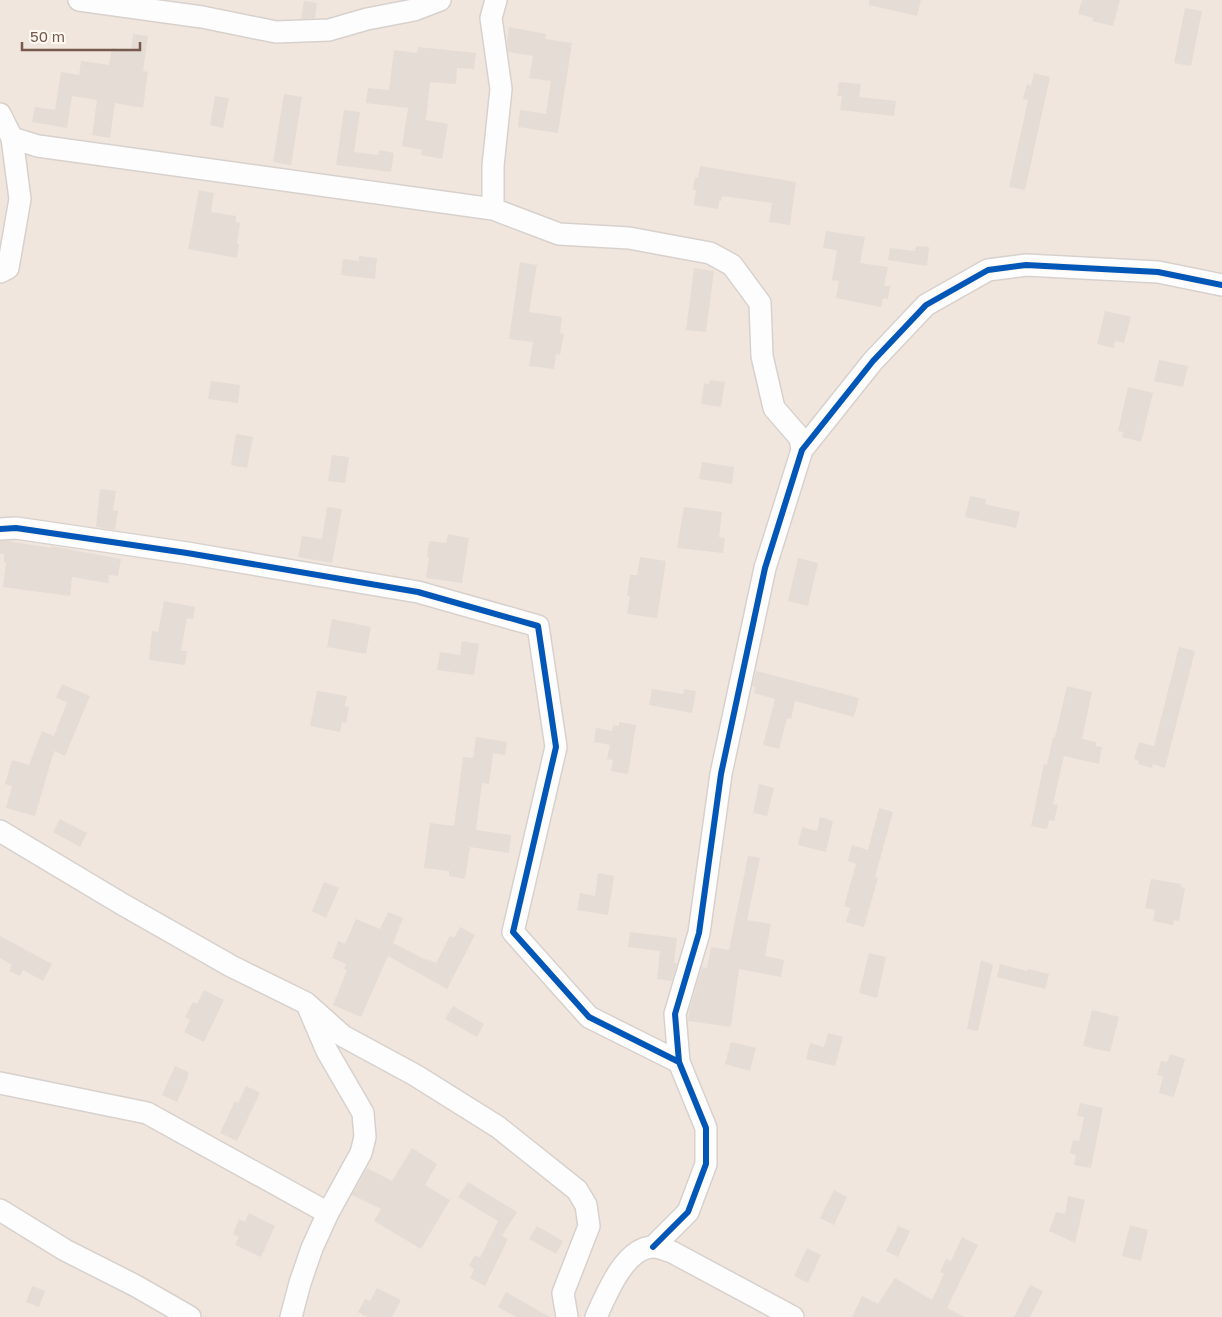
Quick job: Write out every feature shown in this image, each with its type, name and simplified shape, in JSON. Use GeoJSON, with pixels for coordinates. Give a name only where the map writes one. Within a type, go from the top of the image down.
{"type":"FeatureCollection","features":[{"type":"Feature","properties":{"kind":"street"},"geometry":{"type":"LineString","coordinates":[[79,0],[202,17],[276,32],[329,30],[367,19],[414,10],[440,0]]}},
{"type":"Feature","properties":{"kind":"street"},"geometry":{"type":"LineString","coordinates":[[493,209],[493,166],[501,88],[491,18],[496,0]]}},
{"type":"Feature","properties":{"kind":"street"},"geometry":{"type":"LineString","coordinates":[[0,114],[12,138],[20,199],[8,268],[0,272]]}},
{"type":"Feature","properties":{"kind":"street"},"geometry":{"type":"LineString","coordinates":[[12,138],[38,146],[493,209],[559,234],[629,238],[710,253],[732,265],[760,304],[762,356],[774,408],[800,438],[802,450]]}},
{"type":"Feature","properties":{"kind":"street"},"geometry":{"type":"LineString","coordinates":[[653,1247],[688,1212],[706,1164],[706,1128],[679,1062],[675,1014],[699,933],[721,774],[764,568],[802,450],[874,361],[926,305],[988,270],[1026,265],[1149,272],[1222,285]]}},
{"type":"Feature","properties":{"kind":"street"},"geometry":{"type":"LineString","coordinates":[[0,529],[16,528],[177,552],[418,592],[538,626],[556,747],[513,932],[589,1017],[679,1062]]}},
{"type":"Feature","properties":{"kind":"street"},"geometry":{"type":"LineString","coordinates":[[0,831],[231,966],[306,1003],[343,1036],[415,1075],[498,1127],[577,1190],[586,1205],[589,1226],[563,1293],[567,1317]]}},
{"type":"Feature","properties":{"kind":"street"},"geometry":{"type":"LineString","coordinates":[[291,1317],[312,1248],[328,1213],[361,1153],[365,1136],[363,1113],[327,1050],[306,1003]]}},
{"type":"Feature","properties":{"kind":"street"},"geometry":{"type":"LineString","coordinates":[[0,1083],[147,1113],[328,1213]]}},
{"type":"Feature","properties":{"kind":"street"},"geometry":{"type":"LineString","coordinates":[[0,1210],[65,1250],[136,1286],[190,1317]]}},
{"type":"Feature","properties":{"kind":"street"},"geometry":{"type":"LineString","coordinates":[[596,1317],[614,1279],[636,1251],[653,1247],[672,1252],[793,1317]]}},
{"type":"Feature","properties":{"kind":"shaded area"},"geometry":{"type":"Polygon","coordinates":[[[0,0],[1222,0],[1222,1317],[0,1317],[0,0]]]}},
{"type":"Feature","properties":{"kind":"building"},"geometry":{"type":"Polygon","coordinates":[[[869,0],[921,0],[917,16],[869,5],[869,0]]]}},
{"type":"Feature","properties":{"kind":"building"},"geometry":{"type":"Polygon","coordinates":[[[1082,0],[1120,0],[1113,26],[1092,21],[1093,18],[1078,14],[1082,0]]]}},
{"type":"Feature","properties":{"kind":"building"},"geometry":{"type":"Polygon","coordinates":[[[304,1],[317,3],[315,18],[301,19],[304,1]]]}},
{"type":"Feature","properties":{"kind":"building"},"geometry":{"type":"Polygon","coordinates":[[[1185,8],[1202,11],[1191,66],[1174,63],[1185,8]]]}},
{"type":"Feature","properties":{"kind":"building"},"geometry":{"type":"Polygon","coordinates":[[[509,27],[546,34],[545,39],[572,43],[558,133],[518,127],[520,110],[546,114],[551,81],[529,78],[533,56],[508,52],[509,27]]]}},
{"type":"Feature","properties":{"kind":"building"},"geometry":{"type":"Polygon","coordinates":[[[133,34],[148,36],[143,71],[148,72],[143,108],[115,103],[110,138],[92,135],[97,100],[72,96],[67,128],[32,122],[35,107],[55,110],[61,72],[79,75],[81,61],[109,65],[112,48],[131,51],[133,34]]]}},
{"type":"Feature","properties":{"kind":"building"},"geometry":{"type":"Polygon","coordinates":[[[418,47],[476,53],[474,69],[457,68],[456,84],[430,82],[426,120],[448,124],[442,159],[421,155],[422,150],[402,146],[408,108],[366,103],[368,88],[389,90],[394,50],[417,53],[418,47]]]}},
{"type":"Feature","properties":{"kind":"building"},"geometry":{"type":"Polygon","coordinates":[[[1034,73],[1050,77],[1025,190],[1009,187],[1028,100],[1023,99],[1027,84],[1031,86],[1034,73]]]}},
{"type":"Feature","properties":{"kind":"building"},"geometry":{"type":"Polygon","coordinates":[[[839,82],[861,84],[859,97],[896,101],[894,116],[840,110],[842,96],[837,96],[839,82]]]}},
{"type":"Feature","properties":{"kind":"building"},"geometry":{"type":"Polygon","coordinates":[[[284,94],[302,97],[291,165],[273,162],[284,94]]]}},
{"type":"Feature","properties":{"kind":"building"},"geometry":{"type":"Polygon","coordinates":[[[215,96],[229,98],[223,128],[210,125],[215,96]]]}},
{"type":"Feature","properties":{"kind":"building"},"geometry":{"type":"Polygon","coordinates":[[[344,110],[360,112],[354,152],[379,155],[379,150],[394,153],[391,172],[336,165],[344,110]]]}},
{"type":"Feature","properties":{"kind":"building"},"geometry":{"type":"Polygon","coordinates":[[[700,166],[796,182],[790,225],[769,222],[772,203],[722,196],[718,209],[694,205],[696,190],[693,190],[695,177],[698,178],[700,166]]]}},
{"type":"Feature","properties":{"kind":"building"},"geometry":{"type":"Polygon","coordinates":[[[199,190],[214,193],[211,212],[236,216],[236,222],[240,223],[237,258],[188,249],[199,190]]]}},
{"type":"Feature","properties":{"kind":"building"},"geometry":{"type":"Polygon","coordinates":[[[826,231],[865,237],[860,263],[888,267],[884,286],[890,286],[888,299],[883,298],[881,307],[836,298],[839,281],[832,280],[837,250],[823,248],[826,231]]]}},
{"type":"Feature","properties":{"kind":"building"},"geometry":{"type":"Polygon","coordinates":[[[916,246],[929,247],[927,266],[888,260],[890,248],[915,251],[916,246]]]}},
{"type":"Feature","properties":{"kind":"building"},"geometry":{"type":"Polygon","coordinates":[[[359,256],[377,258],[375,279],[341,275],[343,259],[359,261],[359,256]]]}},
{"type":"Feature","properties":{"kind":"building"},"geometry":{"type":"Polygon","coordinates":[[[520,262],[537,265],[529,312],[562,317],[560,333],[564,334],[560,355],[556,354],[554,369],[529,366],[533,342],[509,339],[520,262]]]}},
{"type":"Feature","properties":{"kind":"building"},"geometry":{"type":"Polygon","coordinates":[[[694,268],[714,271],[706,332],[686,330],[694,268]]]}},
{"type":"Feature","properties":{"kind":"building"},"geometry":{"type":"Polygon","coordinates":[[[1105,311],[1131,317],[1124,343],[1115,341],[1114,348],[1097,344],[1105,311]]]}},
{"type":"Feature","properties":{"kind":"building"},"geometry":{"type":"Polygon","coordinates":[[[1159,360],[1188,366],[1183,387],[1154,381],[1159,360]]]}},
{"type":"Feature","properties":{"kind":"building"},"geometry":{"type":"Polygon","coordinates":[[[710,380],[725,382],[721,407],[701,404],[704,383],[709,384],[710,380]]]}},
{"type":"Feature","properties":{"kind":"building"},"geometry":{"type":"Polygon","coordinates":[[[211,381],[240,385],[238,403],[208,399],[211,381]]]}},
{"type":"Feature","properties":{"kind":"building"},"geometry":{"type":"Polygon","coordinates":[[[1128,387],[1153,393],[1141,442],[1122,437],[1123,432],[1118,431],[1128,387]]]}},
{"type":"Feature","properties":{"kind":"building"},"geometry":{"type":"Polygon","coordinates":[[[236,434],[253,437],[247,468],[231,465],[236,434]]]}},
{"type":"Feature","properties":{"kind":"building"},"geometry":{"type":"Polygon","coordinates":[[[332,455],[349,457],[345,483],[328,481],[332,455]]]}},
{"type":"Feature","properties":{"kind":"building"},"geometry":{"type":"Polygon","coordinates":[[[702,462],[734,467],[732,484],[699,479],[702,462]]]}},
{"type":"Feature","properties":{"kind":"building"},"geometry":{"type":"Polygon","coordinates":[[[100,489],[116,491],[113,510],[118,511],[115,530],[96,527],[100,489]]]}},
{"type":"Feature","properties":{"kind":"building"},"geometry":{"type":"Polygon","coordinates":[[[970,496],[986,499],[985,504],[1020,512],[1016,528],[965,517],[970,496]]]}},
{"type":"Feature","properties":{"kind":"building"},"geometry":{"type":"Polygon","coordinates":[[[327,507],[342,509],[332,563],[298,557],[302,536],[322,539],[327,507]]]}},
{"type":"Feature","properties":{"kind":"building"},"geometry":{"type":"Polygon","coordinates":[[[684,507],[722,512],[719,537],[725,538],[723,553],[677,548],[684,507]]]}},
{"type":"Feature","properties":{"kind":"building"},"geometry":{"type":"Polygon","coordinates":[[[448,534],[469,538],[462,583],[426,578],[429,541],[446,543],[448,534]]]}},
{"type":"Feature","properties":{"kind":"building"},"geometry":{"type":"Polygon","coordinates":[[[0,541],[51,548],[51,546],[121,559],[118,576],[109,575],[108,583],[72,577],[70,596],[3,587],[6,562],[4,562],[4,554],[0,554],[0,541]]]}},
{"type":"Feature","properties":{"kind":"building"},"geometry":{"type":"Polygon","coordinates":[[[640,557],[666,561],[657,618],[627,614],[630,596],[627,596],[630,575],[637,575],[640,557]]]}},
{"type":"Feature","properties":{"kind":"building"},"geometry":{"type":"Polygon","coordinates":[[[798,558],[818,563],[808,606],[788,601],[798,558]]]}},
{"type":"Feature","properties":{"kind":"building"},"geometry":{"type":"Polygon","coordinates":[[[164,601],[195,607],[193,619],[187,618],[181,651],[187,651],[185,665],[149,660],[152,631],[158,632],[164,601]]]}},
{"type":"Feature","properties":{"kind":"building"},"geometry":{"type":"Polygon","coordinates":[[[332,619],[371,627],[366,654],[327,647],[332,619]]]}},
{"type":"Feature","properties":{"kind":"building"},"geometry":{"type":"Polygon","coordinates":[[[462,641],[479,644],[474,675],[437,670],[440,652],[460,655],[462,641]]]}},
{"type":"Feature","properties":{"kind":"building"},"geometry":{"type":"Polygon","coordinates":[[[1179,647],[1195,651],[1165,768],[1153,764],[1152,768],[1138,764],[1139,761],[1134,759],[1139,742],[1154,746],[1179,647]]]}},
{"type":"Feature","properties":{"kind":"building"},"geometry":{"type":"Polygon","coordinates":[[[756,671],[859,698],[854,717],[795,701],[791,719],[787,718],[779,749],[763,745],[775,699],[754,693],[756,687],[752,686],[756,671]]]}},
{"type":"Feature","properties":{"kind":"building"},"geometry":{"type":"Polygon","coordinates":[[[62,684],[90,696],[65,756],[54,751],[35,816],[6,808],[12,786],[5,784],[12,760],[29,765],[42,731],[54,736],[67,702],[56,698],[62,684]]]}},
{"type":"Feature","properties":{"kind":"building"},"geometry":{"type":"Polygon","coordinates":[[[1067,686],[1092,692],[1082,739],[1096,742],[1096,746],[1102,747],[1099,764],[1064,756],[1053,804],[1058,805],[1054,821],[1049,820],[1047,829],[1031,826],[1044,764],[1047,765],[1067,686]]]}},
{"type":"Feature","properties":{"kind":"building"},"geometry":{"type":"Polygon","coordinates":[[[652,689],[683,694],[684,689],[696,691],[692,713],[649,705],[652,689]]]}},
{"type":"Feature","properties":{"kind":"building"},"geometry":{"type":"Polygon","coordinates":[[[317,691],[347,696],[345,706],[349,707],[346,723],[342,722],[340,732],[310,726],[317,691]]]}},
{"type":"Feature","properties":{"kind":"building"},"geometry":{"type":"Polygon","coordinates":[[[619,722],[636,725],[628,774],[611,771],[613,760],[607,759],[610,745],[594,742],[596,728],[612,731],[613,725],[619,726],[619,722]]]}},
{"type":"Feature","properties":{"kind":"building"},"geometry":{"type":"Polygon","coordinates":[[[476,737],[507,742],[505,755],[493,753],[489,784],[482,783],[476,830],[511,835],[509,853],[470,847],[465,879],[449,876],[449,871],[424,868],[430,823],[454,826],[463,757],[473,758],[476,737]]]}},
{"type":"Feature","properties":{"kind":"building"},"geometry":{"type":"Polygon","coordinates":[[[759,784],[774,788],[767,816],[753,813],[759,784]]]}},
{"type":"Feature","properties":{"kind":"building"},"geometry":{"type":"Polygon","coordinates":[[[879,808],[893,812],[875,877],[878,878],[864,927],[846,922],[850,908],[844,906],[856,864],[848,861],[852,845],[868,850],[879,808]]]}},
{"type":"Feature","properties":{"kind":"building"},"geometry":{"type":"Polygon","coordinates":[[[820,817],[833,821],[826,852],[798,845],[802,827],[817,831],[820,817]]]}},
{"type":"Feature","properties":{"kind":"building"},"geometry":{"type":"Polygon","coordinates":[[[60,819],[87,833],[80,847],[53,832],[60,819]]]}},
{"type":"Feature","properties":{"kind":"building"},"geometry":{"type":"Polygon","coordinates":[[[748,856],[760,858],[747,920],[771,924],[765,956],[784,960],[781,977],[739,969],[731,1027],[688,1021],[690,1007],[702,967],[707,968],[711,947],[729,950],[748,856]]]}},
{"type":"Feature","properties":{"kind":"building"},"geometry":{"type":"Polygon","coordinates":[[[598,873],[614,876],[608,915],[577,910],[580,893],[595,896],[598,873]]]}},
{"type":"Feature","properties":{"kind":"building"},"geometry":{"type":"Polygon","coordinates":[[[1151,879],[1181,884],[1181,887],[1185,888],[1179,921],[1174,920],[1173,925],[1153,921],[1155,910],[1145,908],[1151,879]]]}},
{"type":"Feature","properties":{"kind":"building"},"geometry":{"type":"Polygon","coordinates":[[[324,882],[339,888],[326,918],[312,911],[324,882]]]}},
{"type":"Feature","properties":{"kind":"building"},"geometry":{"type":"Polygon","coordinates":[[[388,912],[403,918],[393,943],[436,963],[450,936],[454,938],[460,927],[475,935],[447,989],[388,956],[361,1017],[333,1005],[347,970],[344,969],[346,964],[332,958],[338,941],[345,944],[356,919],[380,929],[388,912]]]}},
{"type":"Feature","properties":{"kind":"building"},"geometry":{"type":"Polygon","coordinates":[[[630,932],[677,938],[674,963],[677,963],[672,981],[657,979],[660,951],[628,947],[630,932]]]}},
{"type":"Feature","properties":{"kind":"building"},"geometry":{"type":"Polygon","coordinates":[[[0,936],[52,964],[43,981],[23,970],[20,976],[9,971],[12,965],[0,958],[0,936]]]}},
{"type":"Feature","properties":{"kind":"building"},"geometry":{"type":"Polygon","coordinates":[[[869,953],[886,957],[877,998],[859,993],[869,953]]]}},
{"type":"Feature","properties":{"kind":"building"},"geometry":{"type":"Polygon","coordinates":[[[981,960],[993,965],[978,1031],[967,1029],[981,960]]]}},
{"type":"Feature","properties":{"kind":"building"},"geometry":{"type":"Polygon","coordinates":[[[1000,964],[1049,974],[1045,989],[997,977],[1000,964]]]}},
{"type":"Feature","properties":{"kind":"building"},"geometry":{"type":"Polygon","coordinates":[[[204,990],[224,1000],[204,1042],[184,1032],[190,1020],[185,1017],[193,1002],[197,1004],[204,990]]]}},
{"type":"Feature","properties":{"kind":"building"},"geometry":{"type":"Polygon","coordinates":[[[453,1006],[484,1024],[477,1037],[445,1019],[453,1006]]]}},
{"type":"Feature","properties":{"kind":"building"},"geometry":{"type":"Polygon","coordinates":[[[1092,1010],[1119,1017],[1110,1052],[1083,1046],[1092,1010]]]}},
{"type":"Feature","properties":{"kind":"building"},"geometry":{"type":"Polygon","coordinates":[[[828,1033],[843,1037],[835,1066],[806,1059],[810,1043],[824,1047],[828,1033]]]}},
{"type":"Feature","properties":{"kind":"building"},"geometry":{"type":"Polygon","coordinates":[[[731,1042],[756,1048],[750,1071],[725,1064],[731,1042]]]}},
{"type":"Feature","properties":{"kind":"building"},"geometry":{"type":"Polygon","coordinates":[[[1170,1054],[1185,1059],[1174,1097],[1159,1093],[1163,1076],[1157,1075],[1161,1061],[1167,1062],[1170,1054]]]}},
{"type":"Feature","properties":{"kind":"building"},"geometry":{"type":"Polygon","coordinates":[[[175,1066],[188,1072],[188,1077],[177,1102],[162,1095],[175,1066]]]}},
{"type":"Feature","properties":{"kind":"building"},"geometry":{"type":"Polygon","coordinates":[[[246,1086],[260,1093],[237,1141],[220,1133],[235,1101],[238,1103],[246,1086]]]}},
{"type":"Feature","properties":{"kind":"building"},"geometry":{"type":"Polygon","coordinates":[[[1080,1103],[1103,1108],[1091,1168],[1074,1165],[1076,1155],[1070,1153],[1073,1140],[1079,1141],[1084,1117],[1077,1116],[1080,1103]]]}},
{"type":"Feature","properties":{"kind":"building"},"geometry":{"type":"Polygon","coordinates":[[[412,1148],[437,1164],[425,1185],[450,1200],[421,1249],[374,1221],[381,1209],[352,1195],[367,1168],[392,1181],[412,1148]]]}},
{"type":"Feature","properties":{"kind":"building"},"geometry":{"type":"Polygon","coordinates":[[[468,1182],[517,1212],[502,1236],[508,1239],[485,1286],[470,1278],[474,1269],[469,1266],[475,1255],[480,1258],[498,1221],[458,1197],[468,1182]]]}},
{"type":"Feature","properties":{"kind":"building"},"geometry":{"type":"Polygon","coordinates":[[[834,1190],[847,1197],[834,1225],[820,1218],[834,1190]]]}},
{"type":"Feature","properties":{"kind":"building"},"geometry":{"type":"Polygon","coordinates":[[[1068,1196],[1085,1200],[1075,1243],[1049,1231],[1056,1212],[1065,1214],[1068,1196]]]}},
{"type":"Feature","properties":{"kind":"building"},"geometry":{"type":"Polygon","coordinates":[[[249,1213],[275,1226],[261,1257],[235,1245],[239,1237],[233,1234],[239,1219],[245,1222],[249,1213]]]}},
{"type":"Feature","properties":{"kind":"building"},"geometry":{"type":"Polygon","coordinates":[[[1130,1225],[1148,1230],[1141,1261],[1122,1256],[1130,1225]]]}},
{"type":"Feature","properties":{"kind":"building"},"geometry":{"type":"Polygon","coordinates":[[[537,1226],[563,1241],[556,1254],[529,1239],[537,1226]]]}},
{"type":"Feature","properties":{"kind":"building"},"geometry":{"type":"Polygon","coordinates":[[[898,1226],[910,1231],[898,1257],[886,1251],[898,1226]]]}},
{"type":"Feature","properties":{"kind":"building"},"geometry":{"type":"Polygon","coordinates":[[[962,1237],[978,1245],[947,1308],[964,1317],[852,1317],[862,1296],[878,1304],[895,1278],[932,1300],[944,1274],[940,1272],[946,1259],[951,1261],[962,1237]]]}},
{"type":"Feature","properties":{"kind":"building"},"geometry":{"type":"Polygon","coordinates":[[[807,1248],[821,1255],[808,1283],[794,1276],[807,1248]]]}},
{"type":"Feature","properties":{"kind":"building"},"geometry":{"type":"Polygon","coordinates":[[[1030,1285],[1043,1291],[1030,1317],[1014,1317],[1030,1285]]]}},
{"type":"Feature","properties":{"kind":"building"},"geometry":{"type":"Polygon","coordinates":[[[32,1286],[45,1291],[39,1307],[26,1302],[32,1286]]]}},
{"type":"Feature","properties":{"kind":"building"},"geometry":{"type":"Polygon","coordinates":[[[377,1288],[401,1300],[392,1317],[367,1317],[358,1312],[365,1299],[370,1301],[377,1288]]]}},
{"type":"Feature","properties":{"kind":"building"},"geometry":{"type":"Polygon","coordinates":[[[506,1292],[550,1317],[516,1317],[498,1307],[506,1292]]]}},
{"type":"Feature","properties":{"kind":"cycle path"},"geometry":{"type":"LineString","coordinates":[[653,1247],[688,1212],[706,1164],[706,1128],[679,1062],[675,1014],[699,933],[721,774],[765,568],[802,450],[873,361],[926,305],[988,270],[1026,265],[1158,272],[1222,285]]}},
{"type":"Feature","properties":{"kind":"cycle path"},"geometry":{"type":"LineString","coordinates":[[0,529],[16,528],[187,553],[418,592],[538,626],[556,747],[513,932],[589,1017],[679,1062]]}}]}
